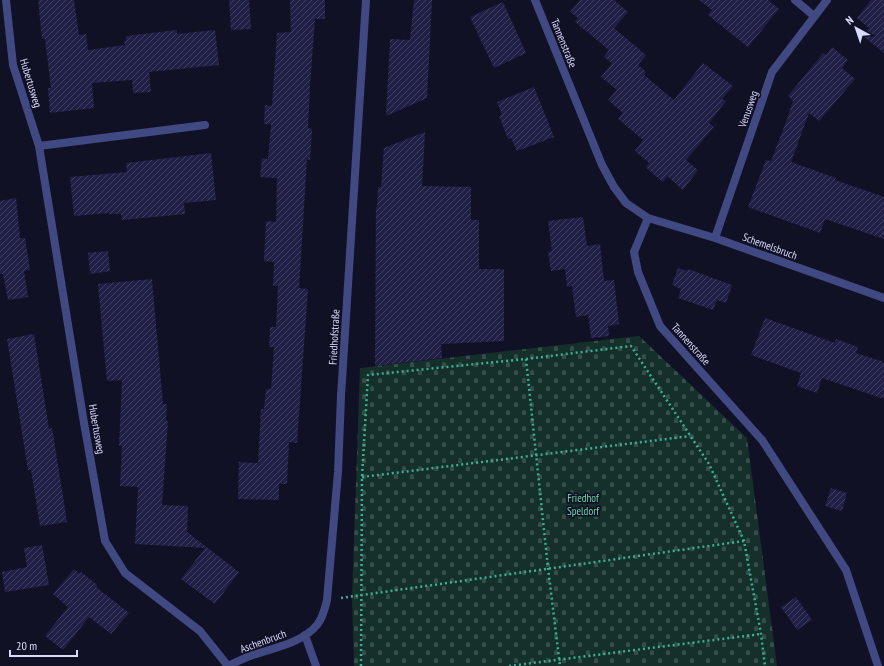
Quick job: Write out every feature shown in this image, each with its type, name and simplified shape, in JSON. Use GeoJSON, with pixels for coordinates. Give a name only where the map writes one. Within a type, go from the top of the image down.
{"type":"FeatureCollection","features":[{"type":"Feature","properties":{"kind":"street","name":"Hubertusweg"},"geometry":{"type":"LineString","coordinates":[[6,0],[13,65],[39,146],[84,423],[106,541],[125,573],[200,631],[228,666]]}},
{"type":"Feature","properties":{"kind":"street","name":"Friedhofstraße"},"geometry":{"type":"LineString","coordinates":[[305,635],[317,625],[323,614],[327,600],[338,472],[342,380],[366,0]]}},
{"type":"Feature","properties":{"kind":"street","name":"Tannenstraße"},"geometry":{"type":"LineString","coordinates":[[535,0],[602,165],[614,186],[626,202],[648,218],[634,252],[638,272],[660,326],[762,440],[846,570],[878,666]]}},
{"type":"Feature","properties":{"kind":"street"},"geometry":{"type":"LineString","coordinates":[[794,0],[814,16]]}},
{"type":"Feature","properties":{"kind":"street","name":"Venusweg"},"geometry":{"type":"LineString","coordinates":[[715,238],[772,72],[827,0]]}},
{"type":"Feature","properties":{"kind":"street"},"geometry":{"type":"LineString","coordinates":[[39,146],[205,125]]}},
{"type":"Feature","properties":{"kind":"street","name":"Schemelsbruch"},"geometry":{"type":"LineString","coordinates":[[648,218],[715,238],[884,298]]}},
{"type":"Feature","properties":{"kind":"street"},"geometry":{"type":"LineString","coordinates":[[305,635],[316,666]]}},
{"type":"Feature","properties":{"kind":"street","name":"Aschenbruch"},"geometry":{"type":"LineString","coordinates":[[228,666],[250,656],[294,642],[305,635]]}},
{"type":"Feature","properties":{"kind":"path"},"geometry":{"type":"LineString","coordinates":[[361,666],[362,477],[368,375],[526,359],[631,346],[709,464],[744,541],[762,634],[765,666]]}},
{"type":"Feature","properties":{"kind":"path"},"geometry":{"type":"LineString","coordinates":[[526,359],[560,666]]}},
{"type":"Feature","properties":{"kind":"path"},"geometry":{"type":"LineString","coordinates":[[362,477],[690,436]]}},
{"type":"Feature","properties":{"kind":"path"},"geometry":{"type":"LineString","coordinates":[[327,600],[744,541]]}},
{"type":"Feature","properties":{"kind":"path"},"geometry":{"type":"LineString","coordinates":[[509,666],[762,634]]}},
{"type":"Feature","properties":{"kind":"green space","name":"Friedhof Speldorf"},"geometry":{"type":"Polygon","coordinates":[[[639,336],[747,438],[777,666],[354,666],[352,597],[360,368],[639,336]]]}},
{"type":"Feature","properties":{"kind":"building"},"geometry":{"type":"Polygon","coordinates":[[[38,0],[74,0],[79,35],[86,34],[88,50],[125,45],[124,41],[126,41],[126,36],[177,30],[177,34],[215,30],[219,65],[149,72],[151,92],[133,93],[132,80],[92,83],[94,108],[50,113],[48,88],[51,88],[45,39],[42,39],[38,0]]]}},
{"type":"Feature","properties":{"kind":"building"},"geometry":{"type":"Polygon","coordinates":[[[229,0],[249,0],[251,29],[231,30],[229,0]]]}},
{"type":"Feature","properties":{"kind":"building"},"geometry":{"type":"Polygon","coordinates":[[[290,0],[325,0],[325,19],[315,19],[310,85],[308,128],[312,129],[310,160],[307,159],[299,288],[308,289],[297,443],[289,442],[287,484],[279,484],[279,500],[238,499],[239,462],[258,463],[261,409],[264,409],[266,389],[271,389],[274,347],[269,347],[270,327],[276,327],[278,286],[273,286],[274,262],[264,261],[266,221],[276,222],[277,178],[260,177],[262,158],[268,159],[271,124],[264,124],[265,105],[272,106],[277,33],[291,32],[290,0]]]}},
{"type":"Feature","properties":{"kind":"building"},"geometry":{"type":"Polygon","coordinates":[[[414,0],[432,0],[427,98],[386,116],[390,39],[410,40],[414,0]]]}},
{"type":"Feature","properties":{"kind":"building"},"geometry":{"type":"Polygon","coordinates":[[[580,0],[614,0],[628,12],[614,28],[646,55],[638,65],[646,72],[644,75],[674,100],[703,63],[733,86],[722,99],[726,101],[709,123],[714,127],[686,160],[698,170],[683,190],[667,176],[663,182],[653,174],[646,167],[649,163],[635,151],[643,140],[618,119],[623,113],[608,100],[617,90],[601,77],[612,63],[604,57],[609,50],[575,22],[578,18],[570,12],[580,0]]]}},
{"type":"Feature","properties":{"kind":"building"},"geometry":{"type":"Polygon","coordinates":[[[699,0],[768,0],[779,9],[748,47],[708,15],[712,10],[699,0]]]}},
{"type":"Feature","properties":{"kind":"building"},"geometry":{"type":"Polygon","coordinates":[[[871,0],[884,0],[884,53],[863,36],[869,28],[857,18],[871,0]]]}},
{"type":"Feature","properties":{"kind":"building"},"geometry":{"type":"Polygon","coordinates":[[[503,2],[526,53],[494,68],[470,17],[503,2]]]}},
{"type":"Feature","properties":{"kind":"building"},"geometry":{"type":"Polygon","coordinates":[[[832,47],[848,60],[842,68],[855,79],[819,121],[809,113],[791,162],[836,178],[835,180],[884,197],[884,239],[825,219],[820,233],[748,207],[766,160],[771,161],[787,119],[793,101],[788,96],[823,53],[826,55],[832,47]]]}},
{"type":"Feature","properties":{"kind":"building"},"geometry":{"type":"Polygon","coordinates":[[[534,87],[554,137],[517,151],[511,138],[508,139],[499,116],[502,115],[497,102],[534,87]]]}},
{"type":"Feature","properties":{"kind":"building"},"geometry":{"type":"Polygon","coordinates":[[[425,132],[422,186],[471,187],[471,220],[479,220],[479,269],[504,269],[504,341],[441,344],[442,358],[375,366],[376,207],[378,187],[381,187],[384,148],[425,132]]]}},
{"type":"Feature","properties":{"kind":"building"},"geometry":{"type":"Polygon","coordinates":[[[211,153],[216,200],[184,203],[185,214],[122,220],[121,214],[109,213],[74,216],[70,177],[127,172],[126,163],[211,153]]]}},
{"type":"Feature","properties":{"kind":"building"},"geometry":{"type":"Polygon","coordinates":[[[16,198],[20,238],[25,238],[30,270],[24,271],[28,297],[8,300],[3,274],[0,274],[0,201],[16,198]]]}},
{"type":"Feature","properties":{"kind":"building"},"geometry":{"type":"Polygon","coordinates":[[[583,217],[587,246],[600,244],[604,281],[614,280],[619,324],[608,326],[609,336],[591,338],[588,315],[576,317],[572,286],[567,287],[565,269],[551,271],[548,252],[552,251],[548,221],[583,217]]]}},
{"type":"Feature","properties":{"kind":"building"},"geometry":{"type":"Polygon","coordinates":[[[108,251],[110,271],[90,274],[88,253],[108,251]]]}},
{"type":"Feature","properties":{"kind":"building"},"geometry":{"type":"Polygon","coordinates":[[[678,268],[687,271],[688,269],[732,285],[726,303],[717,300],[713,310],[678,298],[681,289],[672,285],[678,268]]]}},
{"type":"Feature","properties":{"kind":"building"},"geometry":{"type":"Polygon","coordinates":[[[152,279],[163,404],[167,404],[166,421],[168,421],[162,505],[188,506],[187,532],[239,572],[215,604],[181,579],[205,548],[135,544],[138,487],[120,486],[122,446],[119,446],[122,380],[107,381],[98,284],[152,279]]]}},
{"type":"Feature","properties":{"kind":"building"},"geometry":{"type":"Polygon","coordinates":[[[765,318],[835,343],[836,339],[858,347],[856,353],[884,362],[884,399],[822,378],[817,393],[797,386],[801,373],[751,355],[765,318]]]}},
{"type":"Feature","properties":{"kind":"building"},"geometry":{"type":"Polygon","coordinates":[[[34,334],[49,429],[52,428],[67,522],[40,526],[31,470],[28,470],[7,339],[34,334]]]}},
{"type":"Feature","properties":{"kind":"building"},"geometry":{"type":"Polygon","coordinates":[[[831,488],[847,493],[842,511],[825,506],[831,488]]]}},
{"type":"Feature","properties":{"kind":"building"},"geometry":{"type":"Polygon","coordinates":[[[42,545],[49,585],[5,592],[2,572],[27,567],[24,548],[42,545]]]}},
{"type":"Feature","properties":{"kind":"building"},"geometry":{"type":"Polygon","coordinates":[[[74,569],[80,574],[81,572],[97,585],[96,587],[129,613],[111,634],[89,617],[63,650],[45,636],[68,607],[53,594],[74,569]]]}},
{"type":"Feature","properties":{"kind":"building"},"geometry":{"type":"Polygon","coordinates":[[[796,597],[812,620],[797,630],[781,607],[796,597]]]}}]}
